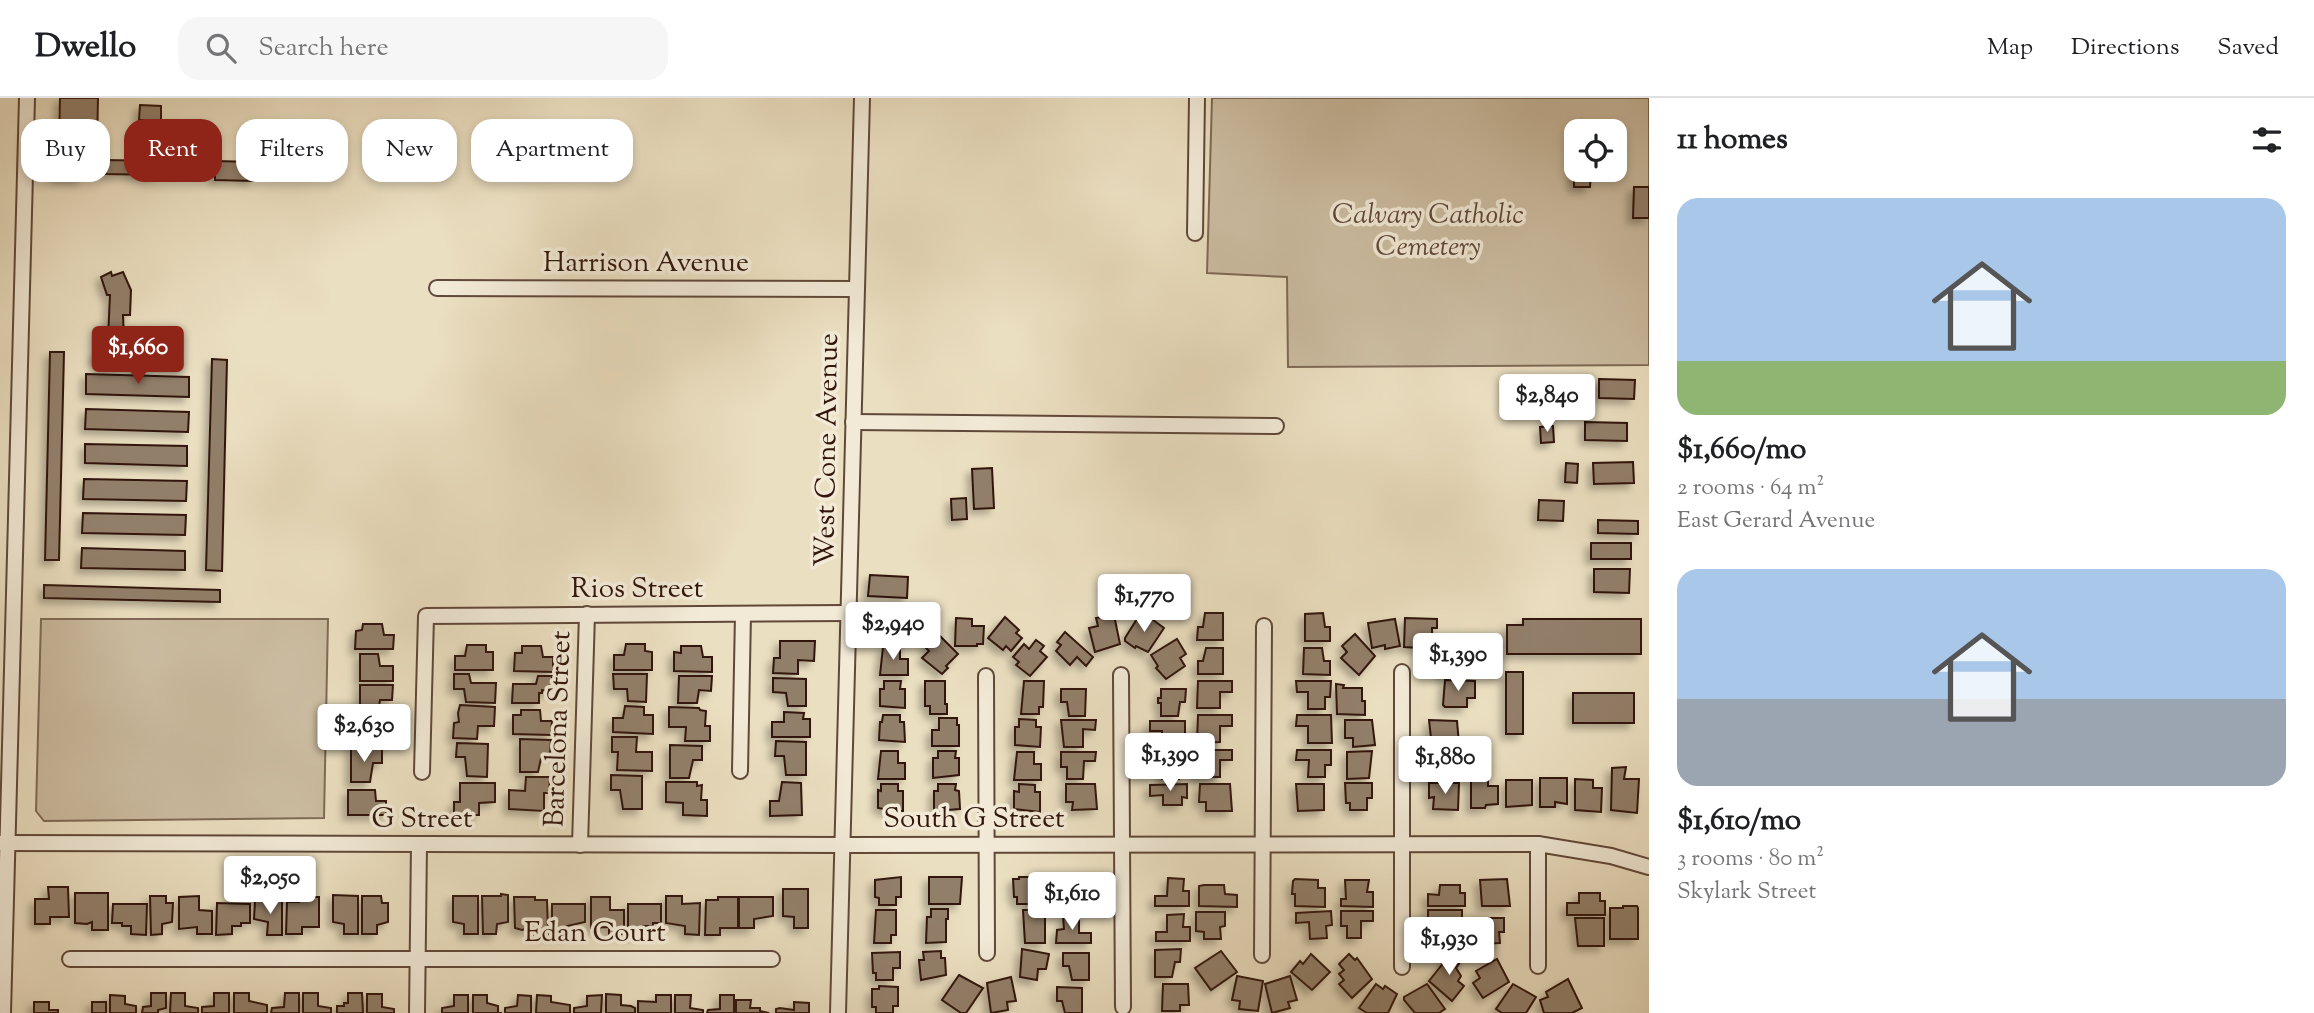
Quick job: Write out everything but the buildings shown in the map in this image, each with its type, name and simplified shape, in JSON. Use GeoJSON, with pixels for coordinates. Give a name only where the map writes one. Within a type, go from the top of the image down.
{"type":"FeatureCollection","features":[{"type":"Feature","properties":{"kind":"street"},"geometry":{"type":"LineString","coordinates":[[3,1013],[4,843],[27,98]]}},
{"type":"Feature","properties":{"kind":"street","name":"West Cone Avenue"},"geometry":{"type":"LineString","coordinates":[[838,1013],[862,98]]}},
{"type":"Feature","properties":{"kind":"street"},"geometry":{"type":"LineString","coordinates":[[1195,233],[1197,98]]}},
{"type":"Feature","properties":{"kind":"street","name":"Harrison Avenue"},"geometry":{"type":"LineString","coordinates":[[436,288],[856,289]]}},
{"type":"Feature","properties":{"kind":"street"},"geometry":{"type":"LineString","coordinates":[[853,422],[1276,426]]}},
{"type":"Feature","properties":{"kind":"street","name":"Rios Street"},"geometry":{"type":"LineString","coordinates":[[422,772],[426,616],[849,613]]}},
{"type":"Feature","properties":{"kind":"street","name":"Barcelona Street"},"geometry":{"type":"LineString","coordinates":[[580,845],[587,614]]}},
{"type":"Feature","properties":{"kind":"street"},"geometry":{"type":"LineString","coordinates":[[740,771],[743,614]]}},
{"type":"Feature","properties":{"kind":"street"},"geometry":{"type":"LineString","coordinates":[[1262,954],[1264,625]]}},
{"type":"Feature","properties":{"kind":"street"},"geometry":{"type":"LineString","coordinates":[[1402,671],[1402,967]]}},
{"type":"Feature","properties":{"kind":"street"},"geometry":{"type":"LineString","coordinates":[[1121,675],[1123,1007]]}},
{"type":"Feature","properties":{"kind":"street"},"geometry":{"type":"LineString","coordinates":[[986,676],[987,953]]}},
{"type":"Feature","properties":{"kind":"street","name":"G Street"},"geometry":{"type":"LineString","coordinates":[[4,843],[843,845]]}},
{"type":"Feature","properties":{"kind":"street"},"geometry":{"type":"LineString","coordinates":[[416,1013],[419,844]]}},
{"type":"Feature","properties":{"kind":"street"},"geometry":{"type":"LineString","coordinates":[[1538,844],[1538,966]]}},
{"type":"Feature","properties":{"kind":"street","name":"South G Street"},"geometry":{"type":"LineString","coordinates":[[843,845],[1538,844],[1611,856],[1649,867]]}},
{"type":"Feature","properties":{"kind":"street","name":"Edan Court"},"geometry":{"type":"LineString","coordinates":[[70,959],[772,959]]}},
{"type":"Feature","properties":{"kind":"green space","name":"Calvary Catholic Cemetery"},"geometry":{"type":"Polygon","coordinates":[[[1212,98],[1649,98],[1649,365],[1288,367],[1287,277],[1207,273],[1212,98]]]}},
{"type":"Feature","properties":{"kind":"green space"},"geometry":{"type":"Polygon","coordinates":[[[41,619],[328,619],[324,818],[44,821],[36,811],[41,619]]]}}]}
